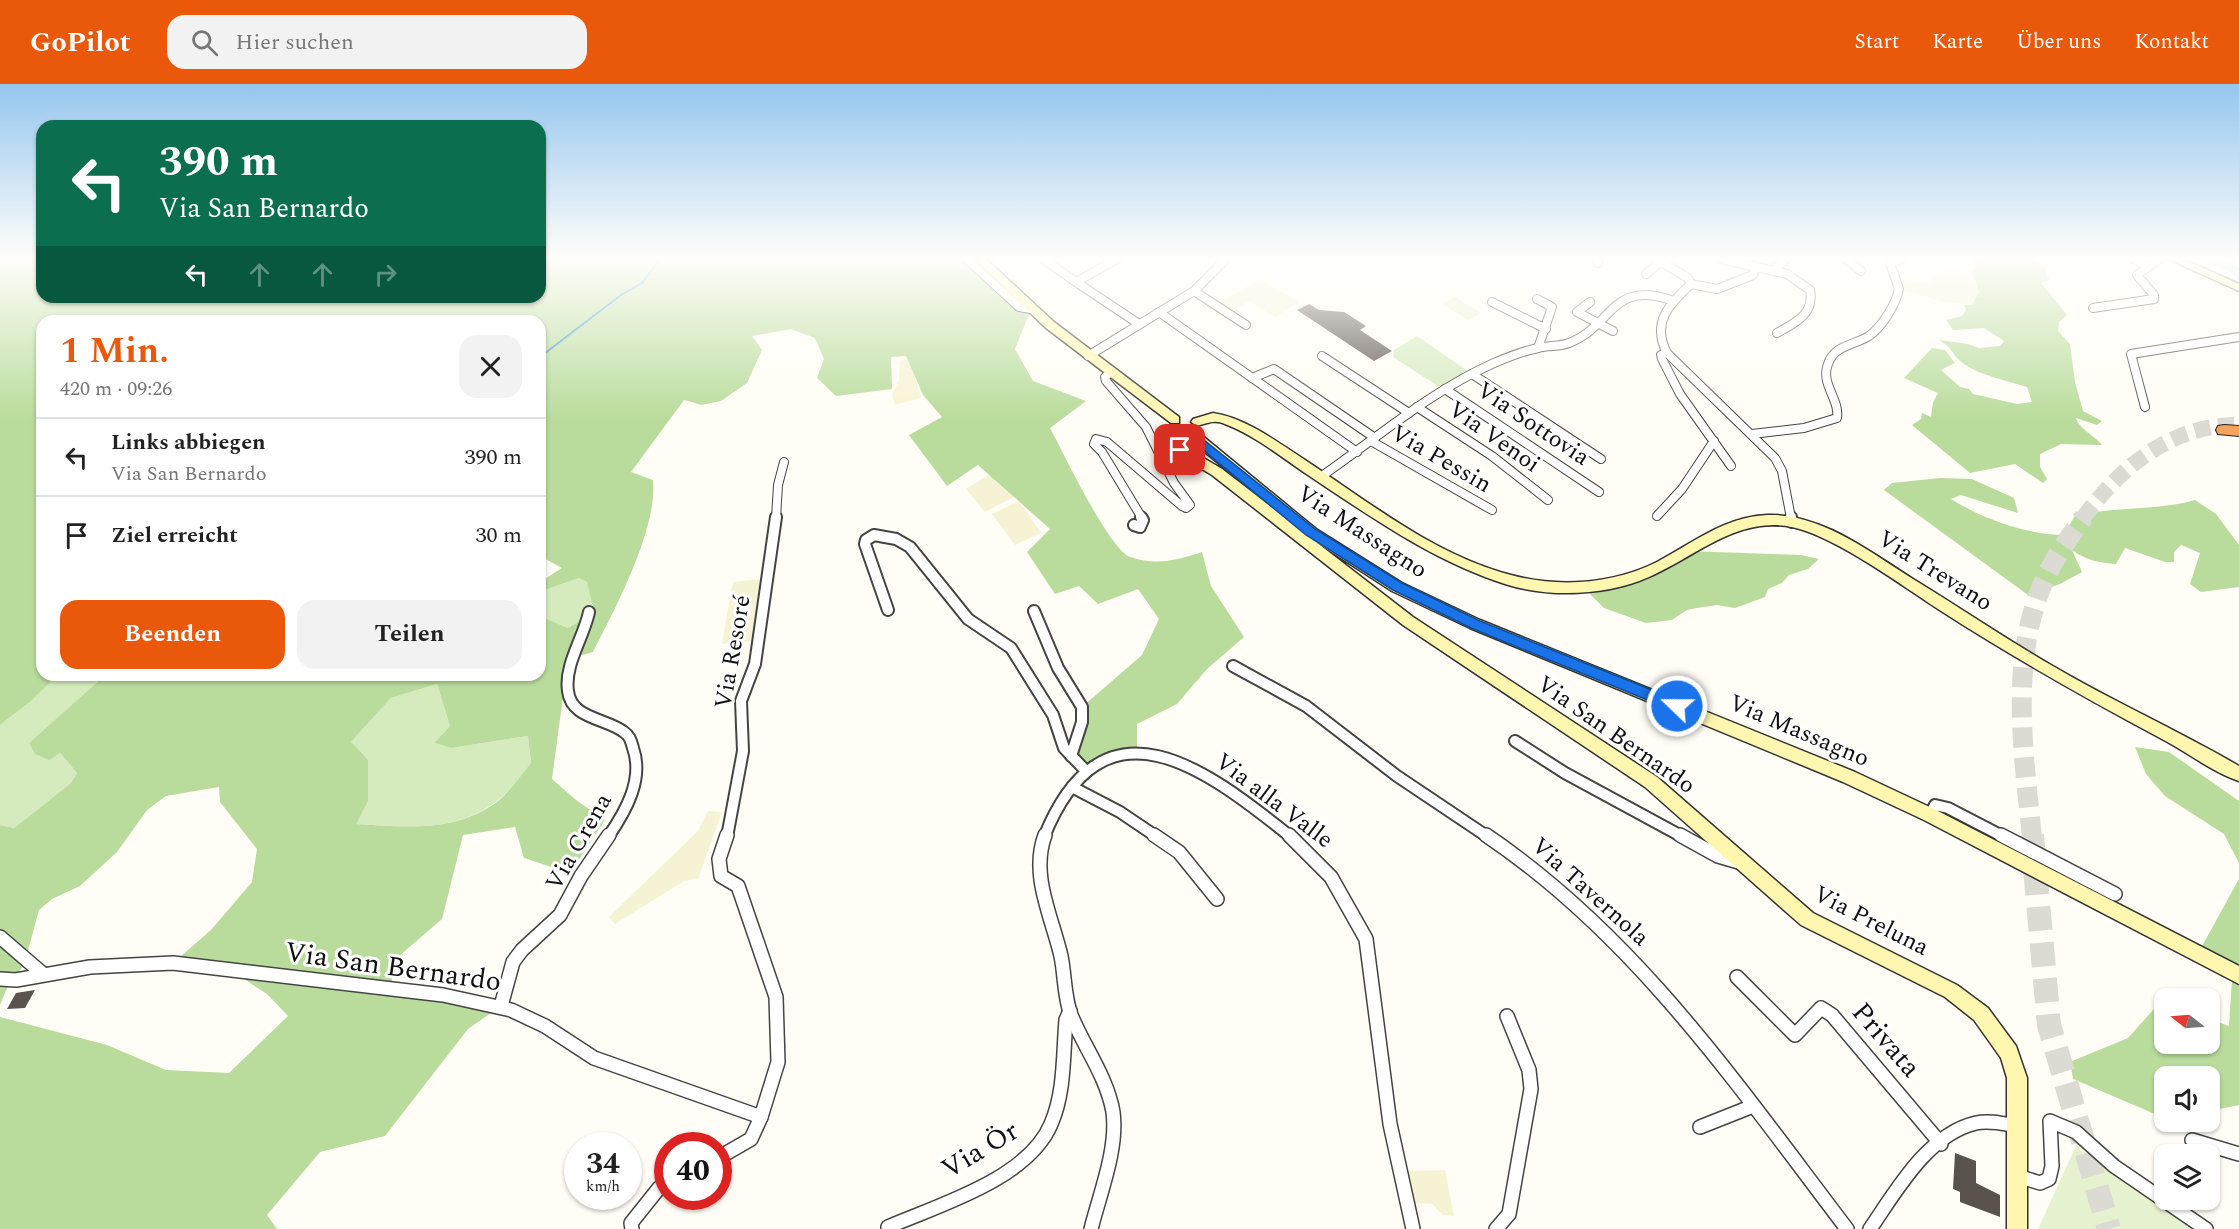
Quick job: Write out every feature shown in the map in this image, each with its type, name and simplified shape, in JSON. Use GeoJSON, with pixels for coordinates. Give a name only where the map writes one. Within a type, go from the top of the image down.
{"type":"FeatureCollection","features":[{"type":"Feature","properties":{"kind":"street"},"geometry":{"type":"LineString","coordinates":[[1035,312],[1088,356],[1175,420],[1184,418],[1190,431]]}},
{"type":"Feature","properties":{"kind":"street"},"geometry":{"type":"LineString","coordinates":[[1122,312],[1139,324]]}},
{"type":"Feature","properties":{"kind":"street"},"geometry":{"type":"LineString","coordinates":[[1088,356],[1158,312]]}},
{"type":"Feature","properties":{"kind":"street"},"geometry":{"type":"LineString","coordinates":[[1160,312],[1357,452]]}},
{"type":"Feature","properties":{"kind":"street"},"geometry":{"type":"LineString","coordinates":[[1226,312],[1246,326]]}},
{"type":"Feature","properties":{"kind":"street"},"geometry":{"type":"LineString","coordinates":[[1514,312],[1546,328]]}},
{"type":"Feature","properties":{"kind":"street"},"geometry":{"type":"LineString","coordinates":[[1538,348],[1551,312]]}},
{"type":"Feature","properties":{"kind":"street"},"geometry":{"type":"LineString","coordinates":[[1579,312],[1612,331]]}},
{"type":"Feature","properties":{"kind":"street"},"geometry":{"type":"LineString","coordinates":[[1175,420],[1171,429],[1190,431],[1216,417],[1227,419],[1322,476],[1445,389],[1472,374],[1538,348],[1570,343],[1583,336],[1607,312]]}},
{"type":"Feature","properties":{"kind":"street"},"geometry":{"type":"LineString","coordinates":[[1666,312],[1658,332],[1667,353],[1752,434],[1780,466],[1792,522]]}},
{"type":"Feature","properties":{"kind":"street"},"geometry":{"type":"LineString","coordinates":[[1777,333],[1808,312]]}},
{"type":"Feature","properties":{"kind":"street"},"geometry":{"type":"LineString","coordinates":[[1752,434],[1804,428],[1837,418],[1839,412],[1826,383],[1828,361],[1839,349],[1870,335],[1887,312]]}},
{"type":"Feature","properties":{"kind":"street"},"geometry":{"type":"LineString","coordinates":[[2145,407],[2132,354],[2239,337]]}},
{"type":"Feature","properties":{"kind":"street"},"geometry":{"type":"LineString","coordinates":[[1667,353],[1661,355],[1662,359],[1680,394],[1731,466]]}},
{"type":"Feature","properties":{"kind":"street","name":"Via Venoi"},"geometry":{"type":"LineString","coordinates":[[1322,356],[1492,456],[1548,500]]}},
{"type":"Feature","properties":{"kind":"street","name":"Via Pessin"},"geometry":{"type":"LineString","coordinates":[[1252,378],[1272,368],[1373,439],[1492,510]]}},
{"type":"Feature","properties":{"kind":"street"},"geometry":{"type":"LineString","coordinates":[[1111,372],[1105,377],[1106,381],[1146,427],[1174,483],[1191,505],[1186,508],[1182,506],[1107,442],[1096,439],[1094,444],[1101,450],[1143,520],[1140,527],[1134,525]]}},
{"type":"Feature","properties":{"kind":"street"},"geometry":{"type":"LineString","coordinates":[[1472,374],[1601,459]]}},
{"type":"Feature","properties":{"kind":"street","name":"Via Sottovia"},"geometry":{"type":"LineString","coordinates":[[1445,389],[1599,492]]}},
{"type":"Feature","properties":{"kind":"street","name":"Via Massagno"},"geometry":{"type":"LineString","coordinates":[[1190,431],[1311,532],[1397,587],[1475,624],[1780,748],[1930,815],[2239,975]]}},
{"type":"Feature","properties":{"kind":"street","name":"Via San Bernardo"},"geometry":{"type":"LineString","coordinates":[[1190,431],[1176,444],[1180,450],[1217,472],[1408,621],[1635,770],[1692,816],[1742,863]]}},
{"type":"Feature","properties":{"kind":"street"},"geometry":{"type":"LineString","coordinates":[[1657,516],[1682,489],[1714,441]]}},
{"type":"Feature","properties":{"kind":"street","name":"Via Resoré"},"geometry":{"type":"LineString","coordinates":[[760,1117],[778,1062],[776,997],[738,886],[721,876],[718,866],[732,814],[743,751],[741,701],[755,664],[776,526],[778,485],[784,462]]}},
{"type":"Feature","properties":{"kind":"street","name":"Via Trevano"},"geometry":{"type":"LineString","coordinates":[[1322,476],[1454,560],[1495,577],[1544,587],[1583,587],[1620,582],[1649,572],[1733,524],[1766,520],[1792,522],[1836,538],[2060,678],[2174,736],[2239,774]]}},
{"type":"Feature","properties":{"kind":"street"},"geometry":{"type":"LineString","coordinates":[[888,610],[865,544],[866,540],[874,535],[896,539],[910,547],[968,619],[1011,648],[1053,715],[1060,740],[1085,770]]}},
{"type":"Feature","properties":{"kind":"street"},"geometry":{"type":"LineString","coordinates":[[1034,611],[1058,668],[1082,707],[1082,722],[1071,756]]}},
{"type":"Feature","properties":{"kind":"street","name":"Via Crena"},"geometry":{"type":"LineString","coordinates":[[501,1006],[513,964],[524,949],[561,914],[582,875],[619,824],[634,787],[636,768],[629,735],[607,722],[578,711],[570,699],[571,663],[589,620],[589,612]]}},
{"type":"Feature","properties":{"kind":"street","name":"Via Tavernola"},"geometry":{"type":"LineString","coordinates":[[1233,666],[1306,706],[1397,776],[1533,867],[1636,963],[1687,1019],[1847,1229]]}},
{"type":"Feature","properties":{"kind":"street","name":"Via Preluna"},"geometry":{"type":"LineString","coordinates":[[1515,741],[1565,773],[1718,856],[1742,863],[1807,919],[1941,985],[1981,1014],[2002,1040],[2015,1066],[2019,1092],[2017,1229]]}},
{"type":"Feature","properties":{"kind":"street","name":"Via alla Valle"},"geometry":{"type":"LineString","coordinates":[[1070,1011],[1061,957],[1040,883],[1038,863],[1050,822],[1085,770],[1110,757],[1137,751],[1167,756],[1202,774],[1297,841],[1329,871],[1365,937],[1390,1124],[1413,1229]]}},
{"type":"Feature","properties":{"kind":"street"},"geometry":{"type":"LineString","coordinates":[[1072,787],[1120,812],[1179,852],[1217,899]]}},
{"type":"Feature","properties":{"kind":"street"},"geometry":{"type":"LineString","coordinates":[[1930,815],[1935,805],[1948,808],[2115,894]]}},
{"type":"Feature","properties":{"kind":"street"},"geometry":{"type":"LineString","coordinates":[[0,937],[43,974]]}},
{"type":"Feature","properties":{"kind":"street","name":"Via San Bernardo"},"geometry":{"type":"LineString","coordinates":[[0,979],[16,980],[110,965],[173,963],[392,991],[444,995],[501,1006],[545,1026],[594,1058],[760,1117]]}},
{"type":"Feature","properties":{"kind":"street","name":"Privata"},"geometry":{"type":"LineString","coordinates":[[1737,978],[1795,1035],[1821,1008],[1832,1015],[1941,1144]]}},
{"type":"Feature","properties":{"kind":"street"},"geometry":{"type":"LineString","coordinates":[[1070,1011],[1113,1115],[1109,1148],[1091,1229]]}},
{"type":"Feature","properties":{"kind":"street","name":"Via Ör"},"geometry":{"type":"LineString","coordinates":[[888,1227],[989,1181],[1027,1157],[1039,1146],[1053,1118],[1066,1020],[1070,1011]]}},
{"type":"Feature","properties":{"kind":"street"},"geometry":{"type":"LineString","coordinates":[[1496,1229],[1509,1214],[1531,1089],[1529,1070],[1507,1016]]}},
{"type":"Feature","properties":{"kind":"street"},"geometry":{"type":"LineString","coordinates":[[1700,1127],[1753,1106]]}},
{"type":"Feature","properties":{"kind":"street"},"geometry":{"type":"LineString","coordinates":[[732,1150],[751,1139],[760,1117]]}},
{"type":"Feature","properties":{"kind":"street"},"geometry":{"type":"LineString","coordinates":[[2018,1176],[2040,1183],[2049,1179],[2052,1166],[2050,1120],[2076,1132],[2114,1166],[2206,1229]]}},
{"type":"Feature","properties":{"kind":"street"},"geometry":{"type":"LineString","coordinates":[[1870,1229],[1908,1173],[1966,1126],[1977,1123],[2018,1125]]}},
{"type":"Feature","properties":{"kind":"street"},"geometry":{"type":"LineString","coordinates":[[2192,1140],[2239,1154]]}},
{"type":"Feature","properties":{"kind":"street"},"geometry":{"type":"LineString","coordinates":[[632,1229],[631,1223],[654,1194]]}},
{"type":"Feature","properties":{"kind":"shaded area"},"geometry":{"type":"Polygon","coordinates":[[[1268,312],[1282,312],[1275,317],[1268,312]]]}},
{"type":"Feature","properties":{"kind":"shaded area"},"geometry":{"type":"Polygon","coordinates":[[[910,358],[921,398],[895,405],[892,395],[899,380],[900,361],[910,358]]]}},
{"type":"Feature","properties":{"kind":"shaded area"},"geometry":{"type":"Polygon","coordinates":[[[992,473],[1014,497],[985,512],[966,489],[992,473]]]}},
{"type":"Feature","properties":{"kind":"shaded area"},"geometry":{"type":"Polygon","coordinates":[[[1019,501],[1041,533],[1015,545],[992,514],[1019,501]]]}},
{"type":"Feature","properties":{"kind":"shaded area"},"geometry":{"type":"Polygon","coordinates":[[[760,579],[754,641],[722,644],[733,582],[760,579]]]}},
{"type":"Feature","properties":{"kind":"shaded area"},"geometry":{"type":"Polygon","coordinates":[[[708,811],[722,812],[698,879],[684,881],[615,924],[609,917],[698,831],[708,811]]]}},
{"type":"Feature","properties":{"kind":"shaded area"},"geometry":{"type":"Polygon","coordinates":[[[1445,1170],[1454,1216],[1443,1215],[1432,1204],[1412,1203],[1405,1171],[1445,1170]]]}},
{"type":"Feature","properties":{"kind":"green space"},"geometry":{"type":"Polygon","coordinates":[[[0,312],[1030,312],[1015,349],[1033,381],[1086,401],[1050,428],[1087,499],[1110,537],[1130,557],[1140,560],[1167,561],[1202,552],[1211,586],[1244,637],[1207,669],[1177,704],[1137,724],[1137,751],[1085,770],[1071,756],[1082,707],[1142,655],[1159,619],[1138,589],[1098,604],[1079,586],[1055,594],[1027,552],[1050,529],[978,465],[947,486],[909,435],[942,417],[923,395],[906,356],[891,357],[892,389],[836,396],[817,378],[824,359],[815,338],[791,329],[752,336],[762,350],[747,383],[721,401],[702,405],[684,400],[631,472],[653,480],[653,499],[642,544],[623,591],[593,652],[568,659],[552,779],[576,800],[605,820],[570,873],[524,858],[515,827],[463,835],[442,919],[392,962],[392,991],[501,1006],[468,1029],[385,1136],[320,1152],[267,1215],[277,1229],[0,1229],[0,1017],[107,1045],[166,1070],[229,1073],[288,1016],[267,994],[227,968],[173,963],[211,930],[252,882],[257,849],[220,802],[219,787],[166,796],[147,810],[117,852],[80,886],[52,899],[39,910],[24,965],[8,986],[0,1005],[0,825],[14,828],[71,783],[77,773],[60,753],[49,760],[35,754],[29,743],[99,681],[546,681],[546,619],[568,628],[594,612],[587,582],[579,578],[546,590],[546,578],[562,568],[546,559],[546,315],[36,315],[36,681],[52,681],[30,702],[0,725],[0,312]],[[437,684],[391,698],[351,742],[368,760],[368,801],[356,824],[430,826],[465,819],[498,801],[531,763],[528,736],[451,748],[434,743],[450,726],[437,684]]]}},
{"type":"Feature","properties":{"kind":"green space"},"geometry":{"type":"Polygon","coordinates":[[[1456,312],[1481,313],[1468,320],[1456,312]]]}},
{"type":"Feature","properties":{"kind":"green space"},"geometry":{"type":"Polygon","coordinates":[[[1964,312],[2065,312],[2067,315],[2059,322],[2058,331],[2070,344],[2075,382],[2083,411],[2102,421],[2097,425],[2076,418],[2080,426],[2102,445],[2061,444],[2040,454],[2040,467],[2047,479],[2043,483],[2015,464],[1970,473],[1912,425],[1921,419],[1922,413],[1931,417],[1933,402],[1938,393],[1904,378],[1932,348],[1945,350],[1955,363],[1941,370],[1960,387],[1969,389],[1973,394],[2017,404],[2032,402],[2027,387],[1974,370],[1959,360],[1939,340],[1979,348],[2000,346],[2004,341],[1984,328],[1953,330],[1946,320],[1962,316],[1964,312]]]}},
{"type":"Feature","properties":{"kind":"green space"},"geometry":{"type":"Polygon","coordinates":[[[1417,336],[1472,374],[1444,390],[1393,357],[1394,350],[1417,336]]]}},
{"type":"Feature","properties":{"kind":"green space"},"geometry":{"type":"Polygon","coordinates":[[[1940,478],[1972,479],[2014,498],[2018,513],[1961,495],[1951,499],[2005,524],[2049,534],[2063,535],[2075,516],[2165,506],[2195,500],[2216,514],[2239,545],[2239,587],[2201,592],[2190,584],[2200,553],[2181,545],[2174,552],[2174,562],[2165,562],[2125,548],[2116,564],[2110,564],[2087,559],[2072,550],[2082,572],[2060,584],[2028,595],[1884,490],[1892,483],[1940,478]]]}},
{"type":"Feature","properties":{"kind":"green space"},"geometry":{"type":"Polygon","coordinates":[[[1686,551],[1801,555],[1819,559],[1808,569],[1789,575],[1782,583],[1768,589],[1765,597],[1735,608],[1717,605],[1687,610],[1672,620],[1646,623],[1604,608],[1583,587],[1605,585],[1686,551]]]}},
{"type":"Feature","properties":{"kind":"green space"},"geometry":{"type":"Polygon","coordinates":[[[579,578],[588,582],[594,612],[568,628],[546,619],[546,590],[579,578]]]}},
{"type":"Feature","properties":{"kind":"green space"},"geometry":{"type":"Polygon","coordinates":[[[52,681],[100,681],[29,743],[60,753],[77,773],[71,783],[14,828],[0,825],[0,725],[30,702],[52,681]]]}},
{"type":"Feature","properties":{"kind":"green space"},"geometry":{"type":"Polygon","coordinates":[[[437,684],[450,726],[434,743],[451,748],[528,736],[531,763],[502,797],[464,819],[429,826],[356,824],[351,742],[391,698],[437,684]]]}},
{"type":"Feature","properties":{"kind":"green space"},"geometry":{"type":"Polygon","coordinates":[[[2135,747],[2169,752],[2239,801],[2239,863],[2224,834],[2165,796],[2146,774],[2135,747]]]}},
{"type":"Feature","properties":{"kind":"green space"},"geometry":{"type":"Polygon","coordinates":[[[2239,879],[2239,1105],[2220,1109],[2220,1066],[2154,1066],[2154,1114],[2073,1079],[2070,1062],[2128,1038],[2154,1009],[2154,1054],[2220,1054],[2220,1023],[2229,1026],[2233,964],[2201,948],[2239,879]]]}},
{"type":"Feature","properties":{"kind":"green space"},"geometry":{"type":"Polygon","coordinates":[[[2076,1146],[2154,1200],[2154,1210],[2168,1210],[2195,1229],[2038,1229],[2076,1146]]]}},
{"type":"Feature","properties":{"kind":"building"},"geometry":{"type":"Polygon","coordinates":[[[1301,312],[1345,312],[1366,326],[1360,330],[1392,351],[1374,361],[1301,312]]]}},
{"type":"Feature","properties":{"kind":"building"},"geometry":{"type":"Polygon","coordinates":[[[35,990],[25,1008],[7,1009],[16,993],[35,990]]]}},
{"type":"Feature","properties":{"kind":"building"},"geometry":{"type":"Polygon","coordinates":[[[1955,1153],[1976,1161],[1976,1183],[2000,1195],[2000,1217],[1960,1202],[1960,1192],[1953,1189],[1955,1153]]]}},
{"type":"Feature","properties":{"kind":"waterway"},"geometry":{"type":"LineString","coordinates":[[546,352],[598,312]]}},
{"type":"Feature","properties":{"kind":"tunnel"},"geometry":{"type":"LineString","coordinates":[[2083,518],[2113,483],[2148,453],[2189,433],[2211,427],[2235,425]]}},
{"type":"Feature","properties":{"kind":"tunnel"},"geometry":{"type":"LineString","coordinates":[[2032,837],[2023,746],[2022,685],[2025,654],[2030,625],[2042,585],[2058,555],[2084,517]]}},
{"type":"Feature","properties":{"kind":"tunnel"},"geometry":{"type":"LineString","coordinates":[[2032,835],[2049,1025],[2109,1229]]}},
{"type":"Feature","properties":{"kind":"route"},"geometry":{"type":"LineString","coordinates":[[1180,450],[1176,446],[1179,436],[1194,436],[1311,532],[1359,565],[1397,587],[1475,624],[1677,706]]}}]}
